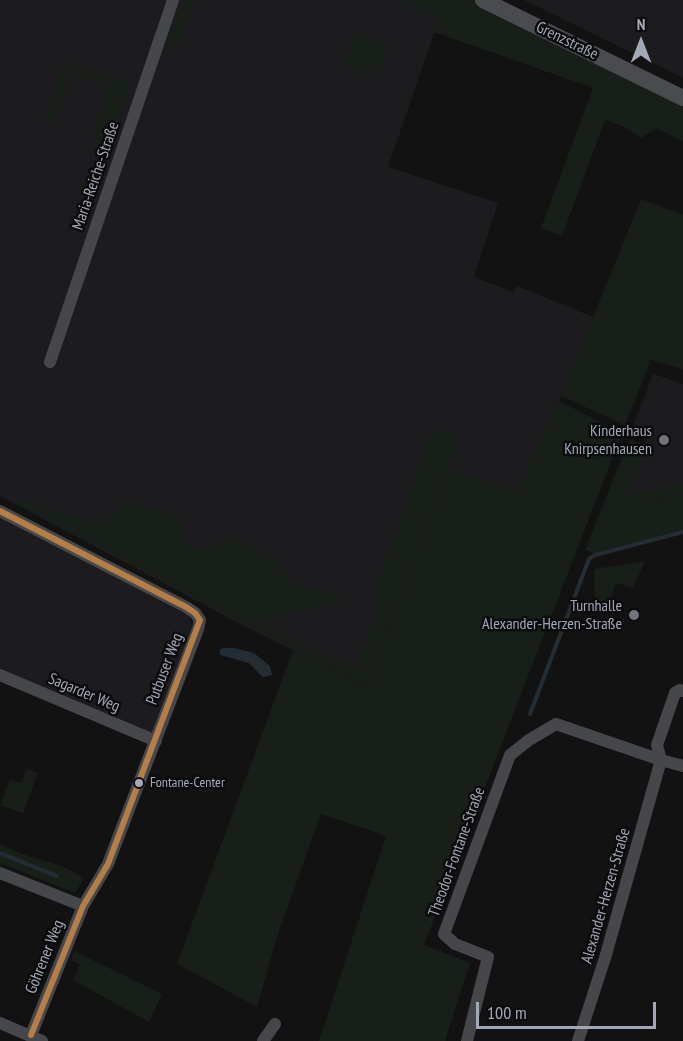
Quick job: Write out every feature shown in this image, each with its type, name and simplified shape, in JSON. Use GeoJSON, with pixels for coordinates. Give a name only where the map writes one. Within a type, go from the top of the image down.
{"type":"FeatureCollection","features":[{"type":"Feature","properties":{"kind":"main road","name":"Grenzstraße"},"geometry":{"type":"LineString","coordinates":[[483,0],[683,98]]}},
{"type":"Feature","properties":{"kind":"street","name":"Maria-Reiche-Straße"},"geometry":{"type":"LineString","coordinates":[[50,362],[173,0]]}},
{"type":"Feature","properties":{"kind":"street","name":"Putbuser Weg"},"geometry":{"type":"LineString","coordinates":[[0,511],[195,613],[200,620],[108,864],[83,906]]}},
{"type":"Feature","properties":{"kind":"street","name":"Sagarder Weg"},"geometry":{"type":"LineString","coordinates":[[0,675],[156,741]]}},
{"type":"Feature","properties":{"kind":"street","name":"Alexander-Herzen-Straße"},"geometry":{"type":"LineString","coordinates":[[578,1041],[605,958],[661,760],[657,745],[675,693],[683,691]]}},
{"type":"Feature","properties":{"kind":"street","name":"Theodor-Fontane-Straße"},"geometry":{"type":"LineString","coordinates":[[467,1041],[488,957],[454,944],[444,934],[510,755],[529,740],[556,724],[661,760]]}},
{"type":"Feature","properties":{"kind":"street"},"geometry":{"type":"LineString","coordinates":[[661,760],[683,766]]}},
{"type":"Feature","properties":{"kind":"street","name":"Göhrener Weg"},"geometry":{"type":"LineString","coordinates":[[0,873],[83,906],[37,1038]]}},
{"type":"Feature","properties":{"kind":"street"},"geometry":{"type":"LineString","coordinates":[[0,1023],[37,1038]]}},
{"type":"Feature","properties":{"kind":"street"},"geometry":{"type":"LineString","coordinates":[[263,1041],[275,1024]]}},
{"type":"Feature","properties":{"kind":"shaded area"},"geometry":{"type":"Polygon","coordinates":[[[0,0],[398,0],[439,19],[388,167],[498,203],[474,277],[514,292],[517,286],[593,317],[559,401],[517,492],[449,469],[368,688],[227,617],[0,496],[0,0]]]}},
{"type":"Feature","properties":{"kind":"shaded area"},"geometry":{"type":"Polygon","coordinates":[[[183,0],[194,0],[178,46],[175,46],[173,52],[175,54],[166,51],[183,0]]]}},
{"type":"Feature","properties":{"kind":"shaded area"},"geometry":{"type":"Polygon","coordinates":[[[398,0],[483,0],[683,98],[683,141],[657,128],[641,138],[625,127],[605,120],[562,236],[541,228],[593,88],[434,32],[438,19],[398,0]]]}},
{"type":"Feature","properties":{"kind":"shaded area"},"geometry":{"type":"Polygon","coordinates":[[[524,0],[683,0],[683,78],[675,74],[524,0]]]}},
{"type":"Feature","properties":{"kind":"shaded area"},"geometry":{"type":"Polygon","coordinates":[[[355,32],[389,43],[378,77],[344,66],[355,32]]]}},
{"type":"Feature","properties":{"kind":"shaded area"},"geometry":{"type":"Polygon","coordinates":[[[63,62],[130,83],[107,154],[93,149],[97,138],[93,136],[109,84],[71,73],[55,124],[45,120],[63,62]]]}},
{"type":"Feature","properties":{"kind":"shaded area"},"geometry":{"type":"Polygon","coordinates":[[[641,199],[683,215],[683,369],[651,360],[625,425],[561,396],[641,199]]]}},
{"type":"Feature","properties":{"kind":"shaded area","name":"Kinderhaus Knirpsenhausen"},"geometry":{"type":"Polygon","coordinates":[[[654,374],[683,384],[683,493],[645,501],[629,494],[646,443],[641,433],[632,429],[654,374]]]}},
{"type":"Feature","properties":{"kind":"shaded area"},"geometry":{"type":"Polygon","coordinates":[[[559,401],[622,433],[424,945],[470,963],[445,1041],[319,1041],[386,836],[321,814],[278,934],[257,1007],[177,964],[293,650],[368,688],[449,469],[517,491],[559,401]]]}},
{"type":"Feature","properties":{"kind":"shaded area"},"geometry":{"type":"Polygon","coordinates":[[[432,428],[459,436],[367,685],[16,503],[19,497],[97,526],[126,500],[180,517],[181,542],[210,551],[225,535],[276,557],[289,580],[338,596],[338,603],[258,621],[356,668],[377,614],[373,596],[432,428]]]}},
{"type":"Feature","properties":{"kind":"shaded area"},"geometry":{"type":"Polygon","coordinates":[[[629,440],[646,443],[630,494],[645,501],[683,493],[683,530],[595,553],[585,550],[629,440]]]}},
{"type":"Feature","properties":{"kind":"shaded area"},"geometry":{"type":"Polygon","coordinates":[[[683,483],[683,492],[645,500],[631,494],[683,483]]]}},
{"type":"Feature","properties":{"kind":"shaded area"},"geometry":{"type":"Polygon","coordinates":[[[0,514],[189,616],[193,629],[149,743],[0,682],[0,514]]]}},
{"type":"Feature","properties":{"kind":"shaded area"},"geometry":{"type":"Polygon","coordinates":[[[645,561],[633,588],[616,583],[608,605],[595,601],[594,569],[645,561]]]}},
{"type":"Feature","properties":{"kind":"shaded area"},"geometry":{"type":"Polygon","coordinates":[[[223,648],[254,653],[270,666],[272,675],[263,677],[249,663],[220,655],[220,650],[223,648]]]}},
{"type":"Feature","properties":{"kind":"shaded area"},"geometry":{"type":"Polygon","coordinates":[[[27,769],[38,773],[23,813],[0,805],[10,779],[21,783],[27,769]]]}},
{"type":"Feature","properties":{"kind":"shaded area"},"geometry":{"type":"Polygon","coordinates":[[[0,844],[8,849],[64,867],[84,878],[75,893],[0,863],[0,844]]]}},
{"type":"Feature","properties":{"kind":"shaded area"},"geometry":{"type":"Polygon","coordinates":[[[74,951],[162,994],[149,1022],[73,980],[80,964],[71,960],[74,951]]]}},
{"type":"Feature","properties":{"kind":"waterway"},"geometry":{"type":"LineString","coordinates":[[530,714],[589,559],[595,555],[683,532]]}},
{"type":"Feature","properties":{"kind":"waterway"},"geometry":{"type":"LineString","coordinates":[[0,853],[57,876]]}},
{"type":"Feature","properties":{"kind":"transit line"},"geometry":{"type":"LineString","coordinates":[[0,511],[186,607],[200,620],[108,864],[83,906],[31,1035]]}},
{"type":"Feature","properties":{"kind":"place","name":"Kinderhaus Knirpsenhausen"},"geometry":{"type":"Point","coordinates":[664,440]}},
{"type":"Feature","properties":{"kind":"place","name":"Turnhalle Alexander-Herzen-Straße"},"geometry":{"type":"Point","coordinates":[634,615]}},
{"type":"Feature","properties":{"kind":"place","name":"Fontane-Center"},"geometry":{"type":"Point","coordinates":[139,783]}}]}
